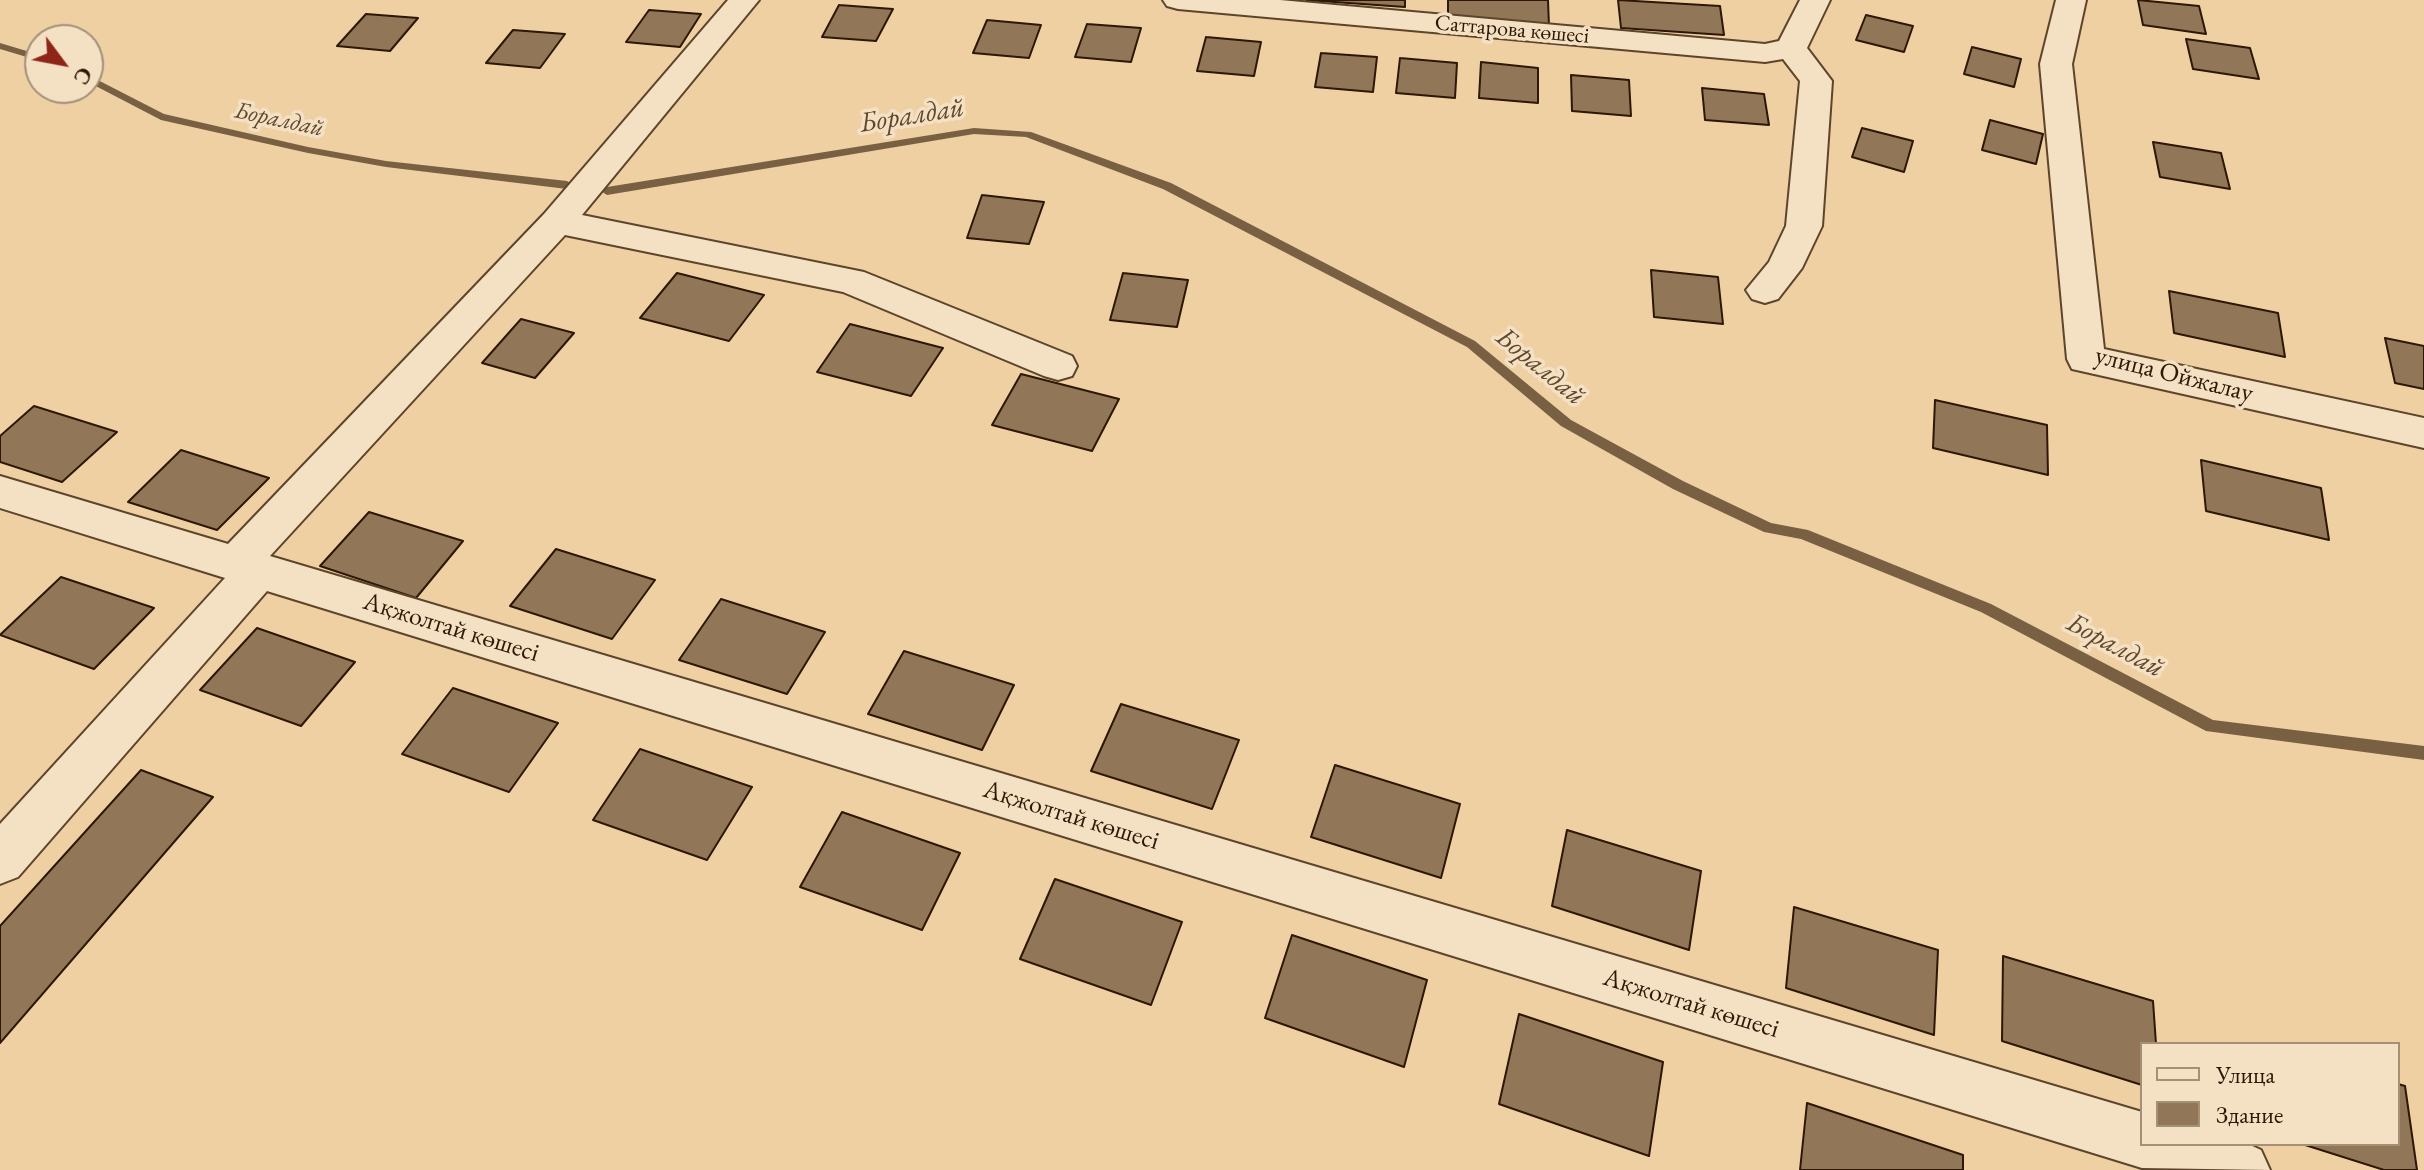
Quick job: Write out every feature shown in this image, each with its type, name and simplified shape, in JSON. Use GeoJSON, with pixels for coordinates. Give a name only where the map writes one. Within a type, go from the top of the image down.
{"type":"FeatureCollection","features":[{"type":"Feature","properties":{"kind":"street"},"geometry":{"type":"LineString","coordinates":[[0,860],[248,567],[557,222],[744,0]]}},
{"type":"Feature","properties":{"kind":"street","name":"Саттарова көшесі"},"geometry":{"type":"LineString","coordinates":[[1178,0],[1765,53],[1791,48]]}},
{"type":"Feature","properties":{"kind":"street"},"geometry":{"type":"LineString","coordinates":[[1765,290],[1784,268],[1804,226],[1816,81],[1791,48],[1815,0]]}},
{"type":"Feature","properties":{"kind":"street","name":"улица Ойжалау"},"geometry":{"type":"LineString","coordinates":[[2071,0],[2056,64],[2086,359],[2424,433]]}},
{"type":"Feature","properties":{"kind":"street"},"geometry":{"type":"LineString","coordinates":[[557,222],[851,281],[1058,366]]}},
{"type":"Feature","properties":{"kind":"street","name":"Ақжолтай көшесі"},"geometry":{"type":"LineString","coordinates":[[0,492],[2140,1139]]}},
{"type":"Feature","properties":{"kind":"street"},"geometry":{"type":"LineString","coordinates":[[2163,1146],[2241,1170]]}},
{"type":"Feature","properties":{"kind":"building"},"geometry":{"type":"Polygon","coordinates":[[[1306,0],[1405,0],[1405,7],[1306,0]]]}},
{"type":"Feature","properties":{"kind":"building"},"geometry":{"type":"Polygon","coordinates":[[[1448,0],[1548,0],[1549,26],[1448,19],[1448,0]]]}},
{"type":"Feature","properties":{"kind":"building"},"geometry":{"type":"Polygon","coordinates":[[[1618,0],[1720,6],[1724,35],[1621,28],[1618,0]]]}},
{"type":"Feature","properties":{"kind":"building"},"geometry":{"type":"Polygon","coordinates":[[[2138,0],[2199,6],[2206,34],[2143,25],[2138,0]]]}},
{"type":"Feature","properties":{"kind":"building"},"geometry":{"type":"Polygon","coordinates":[[[839,5],[893,9],[876,41],[822,37],[839,5]]]}},
{"type":"Feature","properties":{"kind":"building"},"geometry":{"type":"Polygon","coordinates":[[[649,10],[701,14],[680,47],[626,42],[649,10]]]}},
{"type":"Feature","properties":{"kind":"building"},"geometry":{"type":"Polygon","coordinates":[[[366,14],[418,18],[390,51],[337,46],[366,14]]]}},
{"type":"Feature","properties":{"kind":"building"},"geometry":{"type":"Polygon","coordinates":[[[1866,15],[1913,26],[1904,52],[1856,40],[1866,15]]]}},
{"type":"Feature","properties":{"kind":"building"},"geometry":{"type":"Polygon","coordinates":[[[987,20],[1041,25],[1029,58],[973,53],[987,20]]]}},
{"type":"Feature","properties":{"kind":"building"},"geometry":{"type":"Polygon","coordinates":[[[1087,24],[1141,28],[1131,62],[1075,57],[1087,24]]]}},
{"type":"Feature","properties":{"kind":"building"},"geometry":{"type":"Polygon","coordinates":[[[513,30],[565,34],[540,68],[486,63],[513,30]]]}},
{"type":"Feature","properties":{"kind":"building"},"geometry":{"type":"Polygon","coordinates":[[[1206,37],[1261,42],[1254,76],[1197,71],[1206,37]]]}},
{"type":"Feature","properties":{"kind":"building"},"geometry":{"type":"Polygon","coordinates":[[[2186,39],[2250,48],[2259,79],[2193,69],[2186,39]]]}},
{"type":"Feature","properties":{"kind":"building"},"geometry":{"type":"Polygon","coordinates":[[[1972,47],[2021,59],[2014,87],[1964,74],[1972,47]]]}},
{"type":"Feature","properties":{"kind":"building"},"geometry":{"type":"Polygon","coordinates":[[[1321,53],[1377,57],[1373,92],[1315,87],[1321,53]]]}},
{"type":"Feature","properties":{"kind":"building"},"geometry":{"type":"Polygon","coordinates":[[[1400,58],[1457,63],[1455,98],[1396,93],[1400,58]]]}},
{"type":"Feature","properties":{"kind":"building"},"geometry":{"type":"Polygon","coordinates":[[[1481,62],[1538,68],[1538,103],[1479,98],[1481,62]]]}},
{"type":"Feature","properties":{"kind":"building"},"geometry":{"type":"Polygon","coordinates":[[[1571,75],[1629,80],[1631,116],[1572,111],[1571,75]]]}},
{"type":"Feature","properties":{"kind":"building"},"geometry":{"type":"Polygon","coordinates":[[[1702,88],[1764,94],[1769,125],[1705,120],[1702,88]]]}},
{"type":"Feature","properties":{"kind":"building"},"geometry":{"type":"Polygon","coordinates":[[[1990,120],[2043,134],[2036,164],[1982,150],[1990,120]]]}},
{"type":"Feature","properties":{"kind":"building"},"geometry":{"type":"Polygon","coordinates":[[[1862,128],[1913,141],[1904,172],[1852,157],[1862,128]]]}},
{"type":"Feature","properties":{"kind":"building"},"geometry":{"type":"Polygon","coordinates":[[[2153,142],[2221,153],[2230,189],[2160,177],[2153,142]]]}},
{"type":"Feature","properties":{"kind":"building"},"geometry":{"type":"Polygon","coordinates":[[[982,195],[1044,202],[1029,244],[967,238],[982,195]]]}},
{"type":"Feature","properties":{"kind":"building"},"geometry":{"type":"Polygon","coordinates":[[[1651,270],[1718,277],[1723,324],[1654,317],[1651,270]]]}},
{"type":"Feature","properties":{"kind":"building"},"geometry":{"type":"Polygon","coordinates":[[[677,273],[764,295],[729,341],[640,318],[677,273]]]}},
{"type":"Feature","properties":{"kind":"building"},"geometry":{"type":"Polygon","coordinates":[[[1123,273],[1188,280],[1177,327],[1110,320],[1123,273]]]}},
{"type":"Feature","properties":{"kind":"building"},"geometry":{"type":"Polygon","coordinates":[[[2169,291],[2278,313],[2285,357],[2174,333],[2169,291]]]}},
{"type":"Feature","properties":{"kind":"building"},"geometry":{"type":"Polygon","coordinates":[[[521,319],[574,333],[535,378],[482,363],[521,319]]]}},
{"type":"Feature","properties":{"kind":"building"},"geometry":{"type":"Polygon","coordinates":[[[850,324],[943,348],[911,396],[817,372],[850,324]]]}},
{"type":"Feature","properties":{"kind":"building"},"geometry":{"type":"Polygon","coordinates":[[[2385,338],[2424,346],[2424,389],[2395,383],[2385,338]]]}},
{"type":"Feature","properties":{"kind":"building"},"geometry":{"type":"Polygon","coordinates":[[[1021,374],[1119,399],[1092,451],[992,425],[1021,374]]]}},
{"type":"Feature","properties":{"kind":"building"},"geometry":{"type":"Polygon","coordinates":[[[1935,400],[2047,425],[2048,475],[1933,448],[1935,400]]]}},
{"type":"Feature","properties":{"kind":"building"},"geometry":{"type":"Polygon","coordinates":[[[34,406],[117,432],[62,482],[0,462],[0,436],[34,406]]]}},
{"type":"Feature","properties":{"kind":"building"},"geometry":{"type":"Polygon","coordinates":[[[181,450],[269,478],[217,530],[128,502],[181,450]]]}},
{"type":"Feature","properties":{"kind":"building"},"geometry":{"type":"Polygon","coordinates":[[[2201,460],[2321,488],[2329,540],[2206,511],[2201,460]]]}},
{"type":"Feature","properties":{"kind":"building"},"geometry":{"type":"Polygon","coordinates":[[[369,512],[463,541],[416,598],[320,566],[369,512]]]}},
{"type":"Feature","properties":{"kind":"building"},"geometry":{"type":"Polygon","coordinates":[[[556,549],[655,580],[612,639],[510,606],[556,549]]]}},
{"type":"Feature","properties":{"kind":"building"},"geometry":{"type":"Polygon","coordinates":[[[61,577],[154,608],[94,669],[0,635],[61,577]]]}},
{"type":"Feature","properties":{"kind":"building"},"geometry":{"type":"Polygon","coordinates":[[[721,599],[825,632],[787,694],[679,660],[721,599]]]}},
{"type":"Feature","properties":{"kind":"building"},"geometry":{"type":"Polygon","coordinates":[[[257,628],[355,662],[301,726],[200,690],[257,628]]]}},
{"type":"Feature","properties":{"kind":"building"},"geometry":{"type":"Polygon","coordinates":[[[904,651],[1014,685],[982,750],[868,714],[904,651]]]}},
{"type":"Feature","properties":{"kind":"building"},"geometry":{"type":"Polygon","coordinates":[[[453,688],[558,723],[509,792],[402,754],[453,688]]]}},
{"type":"Feature","properties":{"kind":"building"},"geometry":{"type":"Polygon","coordinates":[[[1121,704],[1239,740],[1212,809],[1091,771],[1121,704]]]}},
{"type":"Feature","properties":{"kind":"building"},"geometry":{"type":"Polygon","coordinates":[[[640,749],[752,787],[707,860],[593,820],[640,749]]]}},
{"type":"Feature","properties":{"kind":"building"},"geometry":{"type":"Polygon","coordinates":[[[1335,765],[1460,804],[1441,878],[1311,837],[1335,765]]]}},
{"type":"Feature","properties":{"kind":"building"},"geometry":{"type":"Polygon","coordinates":[[[141,770],[213,797],[0,1043],[0,926],[141,770]]]}},
{"type":"Feature","properties":{"kind":"building"},"geometry":{"type":"Polygon","coordinates":[[[842,812],[960,853],[922,930],[800,887],[842,812]]]}},
{"type":"Feature","properties":{"kind":"building"},"geometry":{"type":"Polygon","coordinates":[[[1567,830],[1701,871],[1689,950],[1552,906],[1567,830]]]}},
{"type":"Feature","properties":{"kind":"building"},"geometry":{"type":"Polygon","coordinates":[[[1055,879],[1182,922],[1151,1005],[1020,959],[1055,879]]]}},
{"type":"Feature","properties":{"kind":"building"},"geometry":{"type":"Polygon","coordinates":[[[1794,907],[1938,950],[1934,1035],[1786,988],[1794,907]]]}},
{"type":"Feature","properties":{"kind":"building"},"geometry":{"type":"Polygon","coordinates":[[[1292,935],[1427,980],[1404,1067],[1265,1018],[1292,935]]]}},
{"type":"Feature","properties":{"kind":"building"},"geometry":{"type":"Polygon","coordinates":[[[2003,956],[2153,1001],[2156,1042],[2140,1042],[2140,1084],[2002,1041],[2003,956]]]}},
{"type":"Feature","properties":{"kind":"building"},"geometry":{"type":"Polygon","coordinates":[[[1519,1014],[1663,1062],[1649,1156],[1499,1104],[1519,1014]]]}},
{"type":"Feature","properties":{"kind":"building"},"geometry":{"type":"Polygon","coordinates":[[[2400,1085],[2405,1086],[2417,1170],[2384,1170],[2308,1146],[2400,1146],[2400,1085]]]}},
{"type":"Feature","properties":{"kind":"building"},"geometry":{"type":"Polygon","coordinates":[[[1807,1103],[1963,1155],[1963,1170],[1800,1170],[1807,1103]]]}},
{"type":"Feature","properties":{"kind":"waterway","name":"Боралдай"},"geometry":{"type":"LineString","coordinates":[[0,46],[24,53]]}},
{"type":"Feature","properties":{"kind":"waterway","name":"Боралдай"},"geometry":{"type":"LineString","coordinates":[[104,87],[161,117],[308,150],[386,164],[567,185]]}},
{"type":"Feature","properties":{"kind":"waterway","name":"Боралдай"},"geometry":{"type":"LineString","coordinates":[[607,191],[974,131],[1027,134],[1167,186],[1471,344],[1566,423],[1678,485],[1769,528],[1803,534],[1986,608],[2211,726],[2424,753]]}}]}
